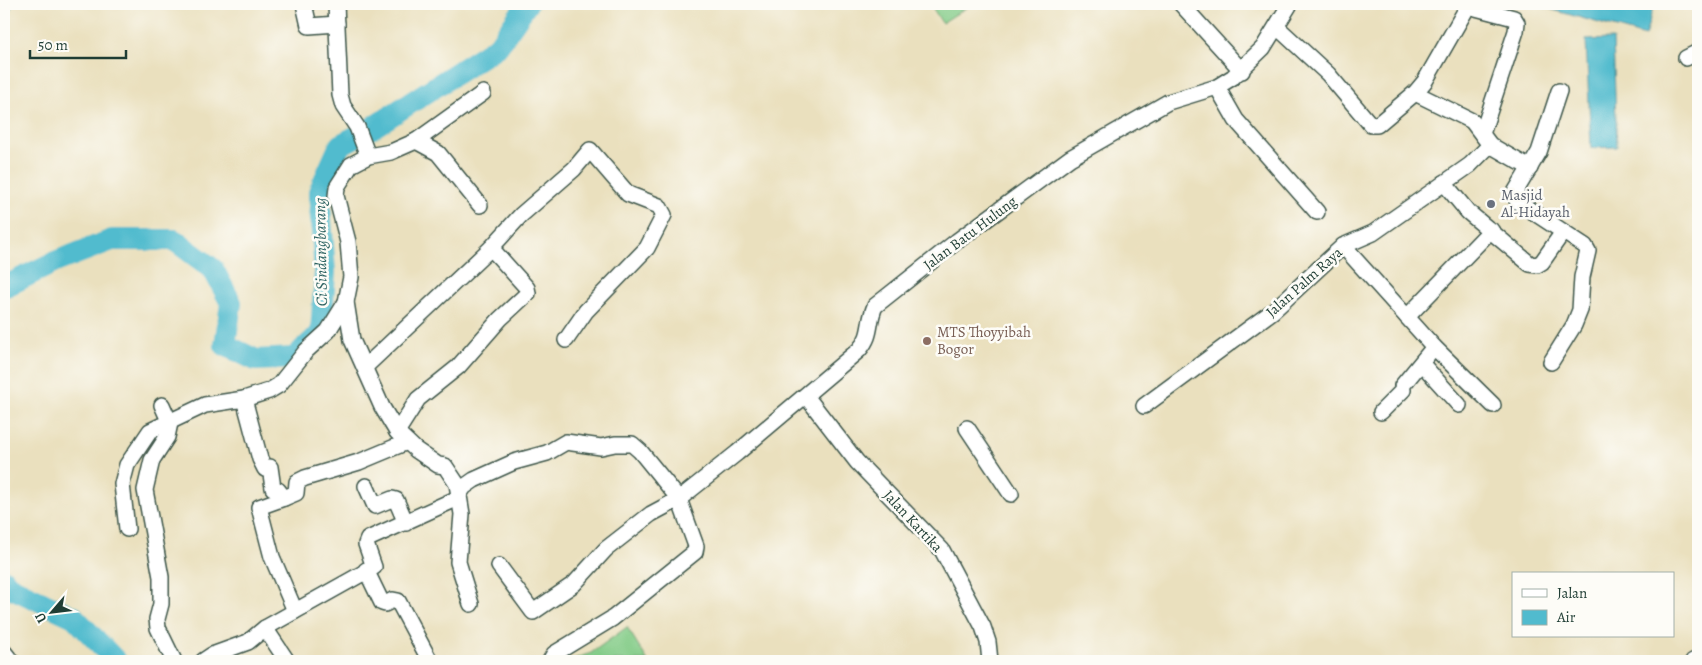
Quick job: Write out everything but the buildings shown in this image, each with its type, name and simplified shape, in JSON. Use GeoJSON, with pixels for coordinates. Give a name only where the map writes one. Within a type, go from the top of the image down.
{"type":"FeatureCollection","features":[{"type":"Feature","properties":{"kind":"street"},"geometry":{"type":"LineString","coordinates":[[304,4],[309,26],[337,24]]}},
{"type":"Feature","properties":{"kind":"street"},"geometry":{"type":"LineString","coordinates":[[336,4],[340,94],[348,116],[357,127],[368,156]]}},
{"type":"Feature","properties":{"kind":"street"},"geometry":{"type":"LineString","coordinates":[[1181,4],[1242,70]]}},
{"type":"Feature","properties":{"kind":"street","name":"Jalan Batu Hulung"},"geometry":{"type":"LineString","coordinates":[[499,566],[533,612],[574,584],[606,549],[651,514],[678,499],[806,396],[868,339],[871,316],[875,306],[957,241],[1070,158],[1168,102],[1217,87],[1242,70],[1263,48],[1290,4]]}},
{"type":"Feature","properties":{"kind":"street","name":"Jalan Palm Raya"},"geometry":{"type":"LineString","coordinates":[[1144,406],[1273,311],[1342,246],[1373,233],[1482,155],[1518,23],[1514,18],[1468,6],[1439,59],[1415,93],[1377,125],[1371,125],[1328,74],[1277,27]]}},
{"type":"Feature","properties":{"kind":"street"},"geometry":{"type":"LineString","coordinates":[[1217,87],[1236,120],[1317,212]]}},
{"type":"Feature","properties":{"kind":"street"},"geometry":{"type":"LineString","coordinates":[[1551,362],[1574,326],[1580,310],[1582,277],[1588,257],[1588,250],[1515,199],[1514,194],[1539,152],[1559,91]]}},
{"type":"Feature","properties":{"kind":"street"},"geometry":{"type":"LineString","coordinates":[[471,604],[458,562],[462,514],[457,484],[445,466],[438,465],[402,437],[382,407],[352,340],[346,302],[350,277],[348,242],[336,196],[337,187],[351,165],[368,156],[391,152],[416,141],[483,93]]}},
{"type":"Feature","properties":{"kind":"street"},"geometry":{"type":"LineString","coordinates":[[1415,93],[1472,121],[1486,139],[1530,168]]}},
{"type":"Feature","properties":{"kind":"street"},"geometry":{"type":"LineString","coordinates":[[416,141],[438,153],[480,205]]}},
{"type":"Feature","properties":{"kind":"street"},"geometry":{"type":"LineString","coordinates":[[365,368],[491,248],[521,215],[574,169],[590,150],[628,194],[659,206],[664,215],[647,248],[586,311],[566,340]]}},
{"type":"Feature","properties":{"kind":"street"},"geometry":{"type":"LineString","coordinates":[[1444,183],[1461,204],[1530,264],[1537,265],[1542,262],[1563,232]]}},
{"type":"Feature","properties":{"kind":"street"},"geometry":{"type":"LineString","coordinates":[[1407,317],[1491,230]]}},
{"type":"Feature","properties":{"kind":"street"},"geometry":{"type":"LineString","coordinates":[[1342,246],[1434,348],[1493,405]]}},
{"type":"Feature","properties":{"kind":"street"},"geometry":{"type":"LineString","coordinates":[[295,611],[272,556],[259,507],[296,493],[297,482],[305,478],[359,462],[402,437],[418,399],[458,367],[500,318],[528,293],[527,288],[491,248]]}},
{"type":"Feature","properties":{"kind":"street"},"geometry":{"type":"LineString","coordinates":[[127,529],[122,484],[127,465],[150,431],[206,405],[244,399],[279,385],[306,351],[328,331],[346,302]]}},
{"type":"Feature","properties":{"kind":"street"},"geometry":{"type":"LineString","coordinates":[[1381,412],[1403,390],[1402,386],[1434,348]]}},
{"type":"Feature","properties":{"kind":"street"},"geometry":{"type":"LineString","coordinates":[[1422,364],[1436,388],[1459,405]]}},
{"type":"Feature","properties":{"kind":"street","name":"Jalan Kartika"},"geometry":{"type":"LineString","coordinates":[[806,396],[857,462],[942,550],[983,627],[988,642],[989,661]]}},
{"type":"Feature","properties":{"kind":"street"},"geometry":{"type":"LineString","coordinates":[[244,399],[260,459],[266,469],[270,467],[273,488],[284,498]]}},
{"type":"Feature","properties":{"kind":"street"},"geometry":{"type":"LineString","coordinates":[[162,406],[170,422],[167,437],[152,460],[145,490],[161,577],[161,604],[157,619],[158,628],[174,661]]}},
{"type":"Feature","properties":{"kind":"street"},"geometry":{"type":"LineString","coordinates":[[967,428],[1012,494]]}},
{"type":"Feature","properties":{"kind":"street"},"geometry":{"type":"LineString","coordinates":[[204,661],[212,655],[248,642],[265,628],[374,567],[366,544],[368,539],[456,499],[474,480],[514,462],[546,453],[566,442],[601,448],[615,444],[632,444],[640,451],[678,499],[696,546],[695,552],[613,618],[554,654],[550,661]]}},
{"type":"Feature","properties":{"kind":"street"},"geometry":{"type":"LineString","coordinates":[[366,486],[375,506],[392,499],[396,500],[406,523]]}},
{"type":"Feature","properties":{"kind":"street"},"geometry":{"type":"LineString","coordinates":[[366,570],[382,602],[385,604],[393,600],[398,601],[430,661]]}},
{"type":"Feature","properties":{"kind":"street"},"geometry":{"type":"LineString","coordinates":[[265,628],[287,661]]}},
{"type":"Feature","properties":{"kind":"street"},"geometry":{"type":"LineString","coordinates":[[4,652],[11,661]]}},
{"type":"Feature","properties":{"kind":"street"},"geometry":{"type":"LineString","coordinates":[[1693,661],[1698,659]]}},
{"type":"Feature","properties":{"kind":"green space"},"geometry":{"type":"Polygon","coordinates":[[[930,4],[972,4],[942,23],[930,4]]]}},
{"type":"Feature","properties":{"kind":"green space"},"geometry":{"type":"Polygon","coordinates":[[[627,627],[648,661],[568,661],[591,653],[627,627]]]}},
{"type":"Feature","properties":{"kind":"water"},"geometry":{"type":"Polygon","coordinates":[[[1532,4],[1654,4],[1645,36],[1532,4]]]}},
{"type":"Feature","properties":{"kind":"water"},"geometry":{"type":"Polygon","coordinates":[[[1613,39],[1617,147],[1591,148],[1586,40],[1613,39]]]}},
{"type":"Feature","properties":{"kind":"waterway","name":"Ci Sindangbarang"},"geometry":{"type":"LineString","coordinates":[[4,287],[55,262],[112,240],[174,240],[213,269],[231,303],[225,345],[256,360],[294,358],[321,333],[325,272],[319,192],[340,145],[372,128],[498,46],[527,4]]}},
{"type":"Feature","properties":{"kind":"waterway","name":"Ci Sindangbarang"},"geometry":{"type":"LineString","coordinates":[[4,580],[12,588],[74,617],[116,661]]}},
{"type":"Feature","properties":{"kind":"place","name":"Masjid Al-Hidayah"},"geometry":{"type":"Point","coordinates":[1491,204]}},
{"type":"Feature","properties":{"kind":"place","name":"MTS Thoyyibah Bogor"},"geometry":{"type":"Point","coordinates":[927,341]}}]}
